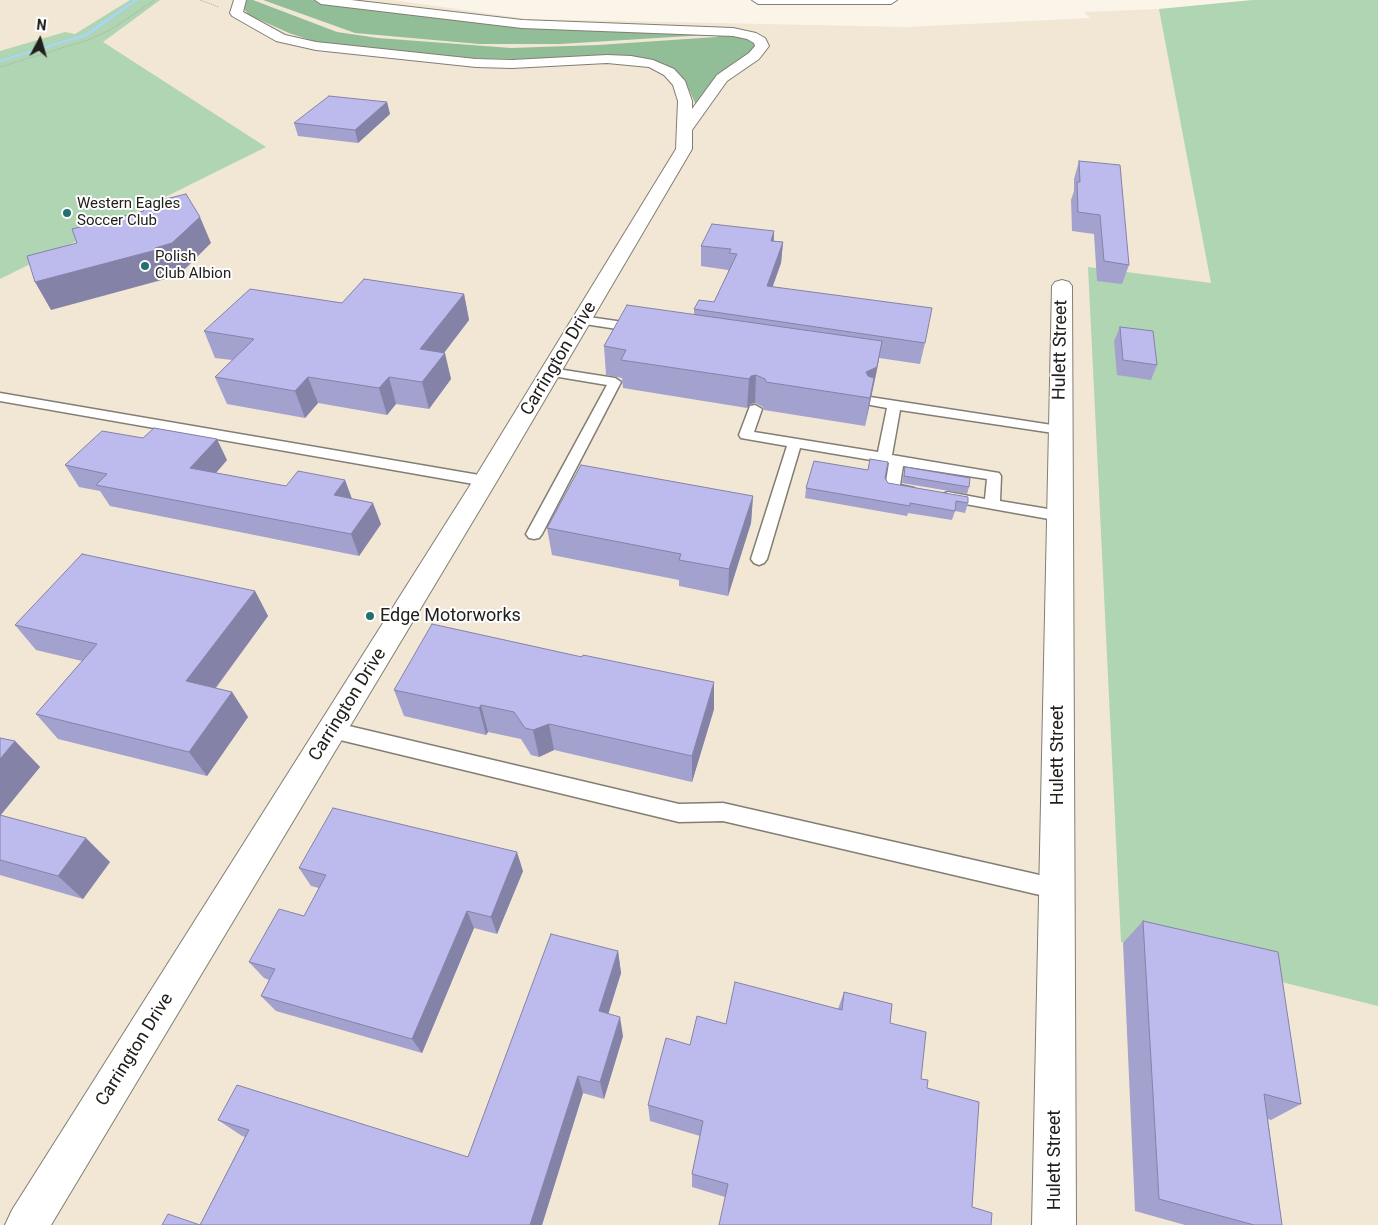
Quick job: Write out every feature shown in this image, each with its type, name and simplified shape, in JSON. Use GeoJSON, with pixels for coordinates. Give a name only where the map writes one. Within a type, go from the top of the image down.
{"type":"FeatureCollection","features":[{"type":"Feature","properties":{"kind":"main road","name":"Carrington Drive"},"geometry":{"type":"LineString","coordinates":[[27,1225],[485,481],[684,149],[686,128],[685,101],[680,84],[669,72],[653,64],[631,60],[607,59],[512,64],[316,46],[281,38],[236,13],[240,0]]}},
{"type":"Feature","properties":{"kind":"main road","name":"Carrington Drive"},"geometry":{"type":"LineString","coordinates":[[322,0],[522,24],[733,32],[751,36],[760,41],[762,46],[754,56],[722,78],[686,128]]}},
{"type":"Feature","properties":{"kind":"main road"},"geometry":{"type":"LineString","coordinates":[[758,0],[891,0]]}},
{"type":"Feature","properties":{"kind":"main road","name":"Hulett Street"},"geometry":{"type":"LineString","coordinates":[[1054,1225],[1062,286]]}},
{"type":"Feature","properties":{"kind":"lane"},"geometry":{"type":"LineString","coordinates":[[582,320],[649,330]]}},
{"type":"Feature","properties":{"kind":"lane"},"geometry":{"type":"LineString","coordinates":[[534,534],[615,382],[551,372]]}},
{"type":"Feature","properties":{"kind":"lane"},"geometry":{"type":"LineString","coordinates":[[0,397],[485,481]]}},
{"type":"Feature","properties":{"kind":"lane"},"geometry":{"type":"LineString","coordinates":[[870,401],[1060,430]]}},
{"type":"Feature","properties":{"kind":"lane"},"geometry":{"type":"LineString","coordinates":[[894,405],[890,459],[892,488],[919,492]]}},
{"type":"Feature","properties":{"kind":"lane"},"geometry":{"type":"LineString","coordinates":[[755,409],[746,435],[994,476],[992,505]]}},
{"type":"Feature","properties":{"kind":"lane"},"geometry":{"type":"LineString","coordinates":[[759,559],[795,443]]}},
{"type":"Feature","properties":{"kind":"lane"},"geometry":{"type":"LineString","coordinates":[[937,496],[1060,516]]}},
{"type":"Feature","properties":{"kind":"lane"},"geometry":{"type":"LineString","coordinates":[[332,730],[679,813],[723,812],[1057,889]]}},
{"type":"Feature","properties":{"kind":"path"},"geometry":{"type":"LineString","coordinates":[[0,67],[88,40],[110,30],[155,0]]}},
{"type":"Feature","properties":{"kind":"shaded area"},"geometry":{"type":"Polygon","coordinates":[[[0,0],[393,0],[528,19],[906,27],[1090,18],[1084,12],[1159,9],[1253,0],[1378,0],[1378,1225],[0,1225],[0,0]]]}},
{"type":"Feature","properties":{"kind":"green space","name":"Western Eagles Soccer Club"},"geometry":{"type":"Polygon","coordinates":[[[130,0],[160,0],[103,42],[266,147],[0,279],[0,51],[65,32],[75,34],[130,0]]]}},
{"type":"Feature","properties":{"kind":"green space"},"geometry":{"type":"Polygon","coordinates":[[[247,0],[253,0],[337,32],[378,38],[511,48],[598,45],[716,37],[733,32],[762,46],[696,105],[685,81],[676,72],[664,66],[586,57],[448,58],[316,42],[289,33],[249,15],[243,8],[243,4],[247,0]]]}},
{"type":"Feature","properties":{"kind":"green space"},"geometry":{"type":"Polygon","coordinates":[[[263,0],[321,0],[427,12],[706,35],[560,44],[479,44],[355,33],[263,0]]]}},
{"type":"Feature","properties":{"kind":"green space"},"geometry":{"type":"Polygon","coordinates":[[[1253,0],[1378,0],[1378,1006],[1121,942],[1088,267],[1211,283],[1159,9],[1253,0]]]}},
{"type":"Feature","properties":{"kind":"building"},"geometry":{"type":"Polygon","coordinates":[[[329,96],[387,102],[355,130],[294,123],[329,96]]]}},
{"type":"Feature","properties":{"kind":"building"},"geometry":{"type":"Polygon","coordinates":[[[1079,161],[1120,165],[1129,265],[1104,261],[1100,215],[1078,212],[1077,182],[1080,182],[1079,161]]]}},
{"type":"Feature","properties":{"kind":"building"},"geometry":{"type":"Polygon","coordinates":[[[186,194],[200,217],[172,243],[155,248],[156,250],[35,282],[27,256],[77,243],[72,229],[144,211],[141,205],[186,194]]]}},
{"type":"Feature","properties":{"kind":"building"},"geometry":{"type":"Polygon","coordinates":[[[712,224],[774,231],[771,241],[783,242],[767,286],[932,308],[925,343],[694,309],[699,300],[714,302],[737,254],[729,253],[731,249],[701,246],[712,224]]]}},
{"type":"Feature","properties":{"kind":"building"},"geometry":{"type":"Polygon","coordinates":[[[364,279],[464,294],[420,349],[445,353],[422,382],[389,377],[379,388],[308,377],[295,391],[215,377],[254,339],[204,331],[250,289],[342,303],[364,279]]]}},
{"type":"Feature","properties":{"kind":"building"},"geometry":{"type":"Polygon","coordinates":[[[627,305],[882,341],[877,367],[866,372],[868,376],[874,378],[870,398],[766,382],[765,379],[756,375],[751,376],[749,379],[621,360],[626,350],[604,346],[627,305]]]}},
{"type":"Feature","properties":{"kind":"building"},"geometry":{"type":"Polygon","coordinates":[[[1120,327],[1153,331],[1157,365],[1123,360],[1120,327]]]}},
{"type":"Feature","properties":{"kind":"building"},"geometry":{"type":"Polygon","coordinates":[[[154,428],[217,439],[190,468],[286,486],[298,471],[345,480],[334,495],[373,503],[351,534],[96,485],[107,474],[65,465],[102,431],[143,438],[154,428]]]}},
{"type":"Feature","properties":{"kind":"building"},"geometry":{"type":"Polygon","coordinates":[[[870,459],[888,462],[885,478],[888,483],[968,497],[968,503],[956,501],[955,511],[910,503],[910,506],[806,488],[814,461],[868,470],[870,459]]]}},
{"type":"Feature","properties":{"kind":"building"},"geometry":{"type":"Polygon","coordinates":[[[581,465],[753,496],[729,569],[679,560],[681,554],[547,528],[581,465]]]}},
{"type":"Feature","properties":{"kind":"building"},"geometry":{"type":"Polygon","coordinates":[[[905,467],[970,478],[969,487],[904,476],[905,467]]]}},
{"type":"Feature","properties":{"kind":"building"},"geometry":{"type":"Polygon","coordinates":[[[82,554],[255,591],[186,681],[232,692],[189,752],[36,714],[97,644],[15,625],[82,554]]]}},
{"type":"Feature","properties":{"kind":"building"},"geometry":{"type":"Polygon","coordinates":[[[432,624],[582,657],[583,655],[714,682],[692,756],[549,724],[533,730],[525,728],[514,712],[481,705],[479,708],[394,690],[432,624]]]}},
{"type":"Feature","properties":{"kind":"building"},"geometry":{"type":"Polygon","coordinates":[[[0,738],[15,741],[0,759],[0,738]]]}},
{"type":"Feature","properties":{"kind":"building"},"geometry":{"type":"Polygon","coordinates":[[[333,808],[517,852],[491,917],[467,911],[412,1039],[261,996],[275,969],[249,962],[279,909],[304,916],[326,875],[299,868],[333,808]]]}},
{"type":"Feature","properties":{"kind":"building"},"geometry":{"type":"Polygon","coordinates":[[[0,815],[86,838],[58,876],[0,860],[0,815]]]}},
{"type":"Feature","properties":{"kind":"building"},"geometry":{"type":"Polygon","coordinates":[[[1143,921],[1278,952],[1301,1104],[1264,1094],[1282,1225],[1254,1225],[1159,1199],[1143,921]]]}},
{"type":"Feature","properties":{"kind":"building"},"geometry":{"type":"Polygon","coordinates":[[[551,934],[618,951],[599,1011],[620,1017],[600,1082],[578,1076],[530,1225],[200,1225],[249,1130],[218,1120],[237,1085],[468,1157],[551,934]]]}},
{"type":"Feature","properties":{"kind":"building"},"geometry":{"type":"Polygon","coordinates":[[[735,982],[842,1010],[844,992],[892,1004],[890,1023],[926,1032],[921,1079],[928,1080],[927,1088],[979,1102],[972,1207],[992,1213],[991,1225],[719,1225],[728,1184],[692,1174],[703,1121],[648,1105],[666,1038],[690,1045],[697,1016],[726,1024],[735,982]]]}},
{"type":"Feature","properties":{"kind":"building"},"geometry":{"type":"Polygon","coordinates":[[[168,1214],[200,1225],[162,1225],[168,1214]]]}},
{"type":"Feature","properties":{"kind":"waterway"},"geometry":{"type":"LineString","coordinates":[[0,61],[86,35],[136,0]]}},
{"type":"Feature","properties":{"kind":"place","name":"Western Eagles Soccer Club"},"geometry":{"type":"Point","coordinates":[67,213]}},
{"type":"Feature","properties":{"kind":"place","name":"Polish Club Albion"},"geometry":{"type":"Point","coordinates":[145,266]}},
{"type":"Feature","properties":{"kind":"place","name":"Edge Motorworks"},"geometry":{"type":"Point","coordinates":[370,616]}}]}
